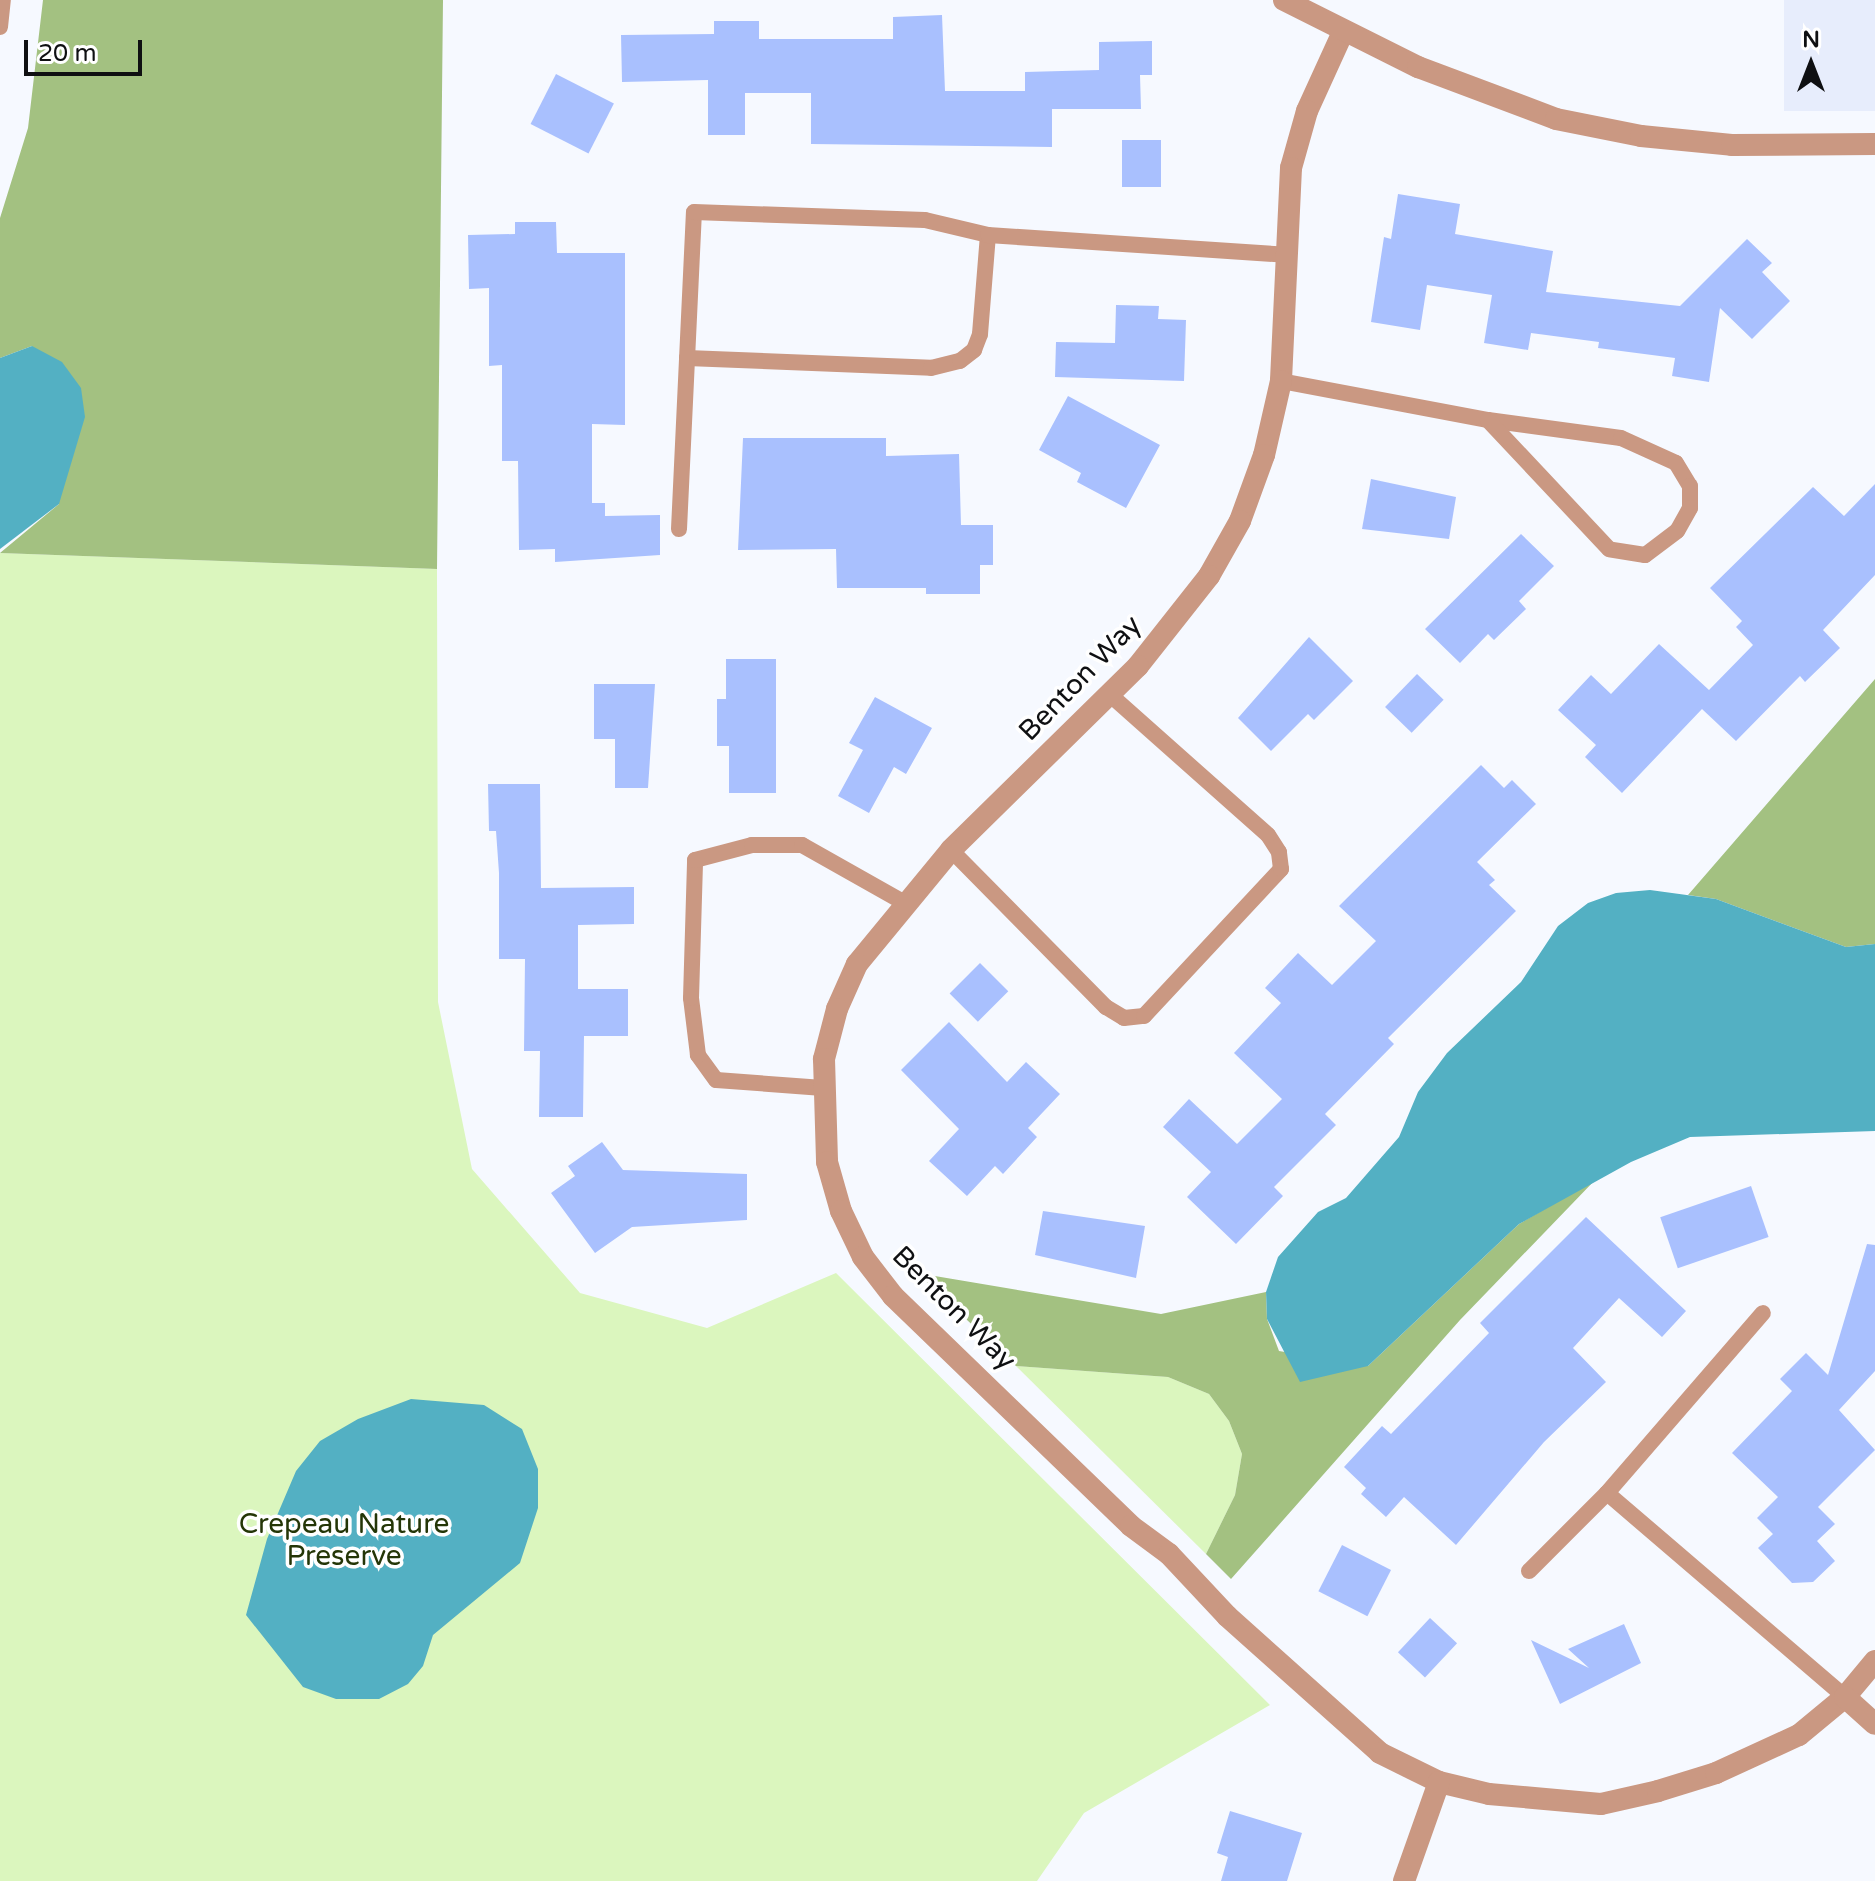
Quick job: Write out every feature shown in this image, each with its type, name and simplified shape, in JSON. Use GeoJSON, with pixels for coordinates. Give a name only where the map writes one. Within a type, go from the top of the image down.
{"type":"FeatureCollection","features":[{"type":"Feature","properties":{"kind":"street"},"geometry":{"type":"LineString","coordinates":[[1284,0],[1343,32],[1468,88],[1556,119],[1732,145],[1875,144]]}},
{"type":"Feature","properties":{"kind":"street","name":"Benton Way"},"geometry":{"type":"LineString","coordinates":[[1343,32],[1307,111],[1291,168],[1281,381],[1264,455],[1240,521],[1209,576],[1138,666],[951,850],[903,902],[857,964],[837,1009],[823,1088],[827,1162],[841,1211],[863,1257],[893,1296],[1131,1526],[1169,1554],[1227,1616],[1368,1742],[1439,1782],[1489,1794],[1601,1804],[1716,1773],[1799,1735],[1845,1697],[1875,1661]]}},
{"type":"Feature","properties":{"kind":"street"},"geometry":{"type":"LineString","coordinates":[[1845,1697],[1875,1724]]}},
{"type":"Feature","properties":{"kind":"street"},"geometry":{"type":"LineString","coordinates":[[1404,1881],[1439,1782]]}},
{"type":"Feature","properties":{"kind":"lane"},"geometry":{"type":"LineString","coordinates":[[0,27],[3,0]]}},
{"type":"Feature","properties":{"kind":"lane"},"geometry":{"type":"LineString","coordinates":[[679,529],[694,212],[925,220],[988,235],[1286,255]]}},
{"type":"Feature","properties":{"kind":"lane"},"geometry":{"type":"LineString","coordinates":[[687,358],[931,368],[960,361],[974,350],[980,334],[988,235]]}},
{"type":"Feature","properties":{"kind":"lane"},"geometry":{"type":"LineString","coordinates":[[1281,381],[1488,420],[1621,438],[1676,463],[1690,486],[1690,508],[1677,531],[1645,555],[1609,549],[1488,420]]}},
{"type":"Feature","properties":{"kind":"lane"},"geometry":{"type":"LineString","coordinates":[[951,850],[1106,1007],[1124,1018],[1144,1016],[1281,869],[1279,852],[1268,835],[1109,694]]}},
{"type":"Feature","properties":{"kind":"lane"},"geometry":{"type":"LineString","coordinates":[[823,1088],[716,1080],[698,1055],[691,998],[695,860],[752,845],[802,845],[903,902]]}},
{"type":"Feature","properties":{"kind":"lane"},"geometry":{"type":"LineString","coordinates":[[1529,1571],[1607,1493],[1763,1313]]}},
{"type":"Feature","properties":{"kind":"lane"},"geometry":{"type":"LineString","coordinates":[[1607,1493],[1845,1697]]}},
{"type":"Feature","properties":{"kind":"shaded area"},"geometry":{"type":"Polygon","coordinates":[[[1784,0],[1875,0],[1875,111],[1784,111],[1784,0]]]}},
{"type":"Feature","properties":{"kind":"green space"},"geometry":{"type":"Polygon","coordinates":[[[43,0],[443,0],[437,569],[0,553],[59,504],[32,346],[0,358],[0,218],[28,128],[43,0]]]}},
{"type":"Feature","properties":{"kind":"green space","name":"Crepeau Nature Preserve"},"geometry":{"type":"Polygon","coordinates":[[[0,553],[437,569],[438,1002],[472,1169],[580,1293],[707,1328],[836,1273],[1270,1705],[1084,1813],[1037,1881],[0,1881],[0,553]]]}},
{"type":"Feature","properties":{"kind":"green space"},"geometry":{"type":"Polygon","coordinates":[[[1875,679],[1875,944],[1846,947],[1716,899],[1688,895],[1875,679]]]}},
{"type":"Feature","properties":{"kind":"green space"},"geometry":{"type":"Polygon","coordinates":[[[1596,1179],[1460,1320],[1231,1579],[1206,1554],[1235,1495],[1242,1454],[1229,1421],[1209,1394],[1168,1377],[1016,1366],[917,1273],[1161,1314],[1266,1292],[1267,1319],[1279,1351],[1368,1366],[1519,1224],[1596,1179]]]}},
{"type":"Feature","properties":{"kind":"green space"},"geometry":{"type":"Polygon","coordinates":[[[1016,1366],[1168,1377],[1209,1394],[1229,1421],[1242,1454],[1235,1495],[1206,1554],[1016,1366]]]}},
{"type":"Feature","properties":{"kind":"water"},"geometry":{"type":"Polygon","coordinates":[[[32,346],[62,362],[81,388],[85,417],[59,504],[0,549],[0,358],[32,346]]]}},
{"type":"Feature","properties":{"kind":"water"},"geometry":{"type":"Polygon","coordinates":[[[1650,890],[1716,899],[1846,947],[1875,944],[1875,1131],[1690,1137],[1631,1162],[1519,1224],[1368,1366],[1300,1382],[1267,1319],[1266,1292],[1278,1257],[1318,1212],[1346,1198],[1399,1137],[1418,1092],[1447,1053],[1521,982],[1558,926],[1588,903],[1616,893],[1650,890]]]}},
{"type":"Feature","properties":{"kind":"water"},"geometry":{"type":"Polygon","coordinates":[[[411,1399],[484,1405],[522,1429],[538,1469],[538,1508],[520,1563],[433,1635],[423,1666],[408,1684],[379,1699],[336,1699],[303,1687],[246,1615],[267,1539],[296,1471],[320,1441],[358,1419],[411,1399]]]}},
{"type":"Feature","properties":{"kind":"building"},"geometry":{"type":"Polygon","coordinates":[[[942,15],[945,91],[1025,91],[1025,72],[1099,70],[1099,42],[1152,41],[1152,75],[1140,75],[1141,109],[1052,109],[1052,147],[811,144],[811,93],[745,93],[745,135],[708,135],[708,80],[622,82],[621,35],[714,34],[714,21],[759,21],[759,39],[893,39],[893,17],[942,15]]]}},
{"type":"Feature","properties":{"kind":"building"},"geometry":{"type":"Polygon","coordinates":[[[556,74],[614,104],[588,153],[531,124],[556,74]]]}},
{"type":"Feature","properties":{"kind":"building"},"geometry":{"type":"Polygon","coordinates":[[[1122,140],[1161,140],[1161,187],[1122,187],[1122,140]]]}},
{"type":"Feature","properties":{"kind":"building"},"geometry":{"type":"Polygon","coordinates":[[[1398,194],[1460,204],[1455,234],[1553,251],[1546,292],[1680,306],[1747,239],[1772,263],[1762,272],[1790,301],[1752,339],[1720,308],[1709,382],[1672,376],[1675,358],[1598,348],[1599,342],[1531,333],[1528,350],[1484,343],[1492,295],[1427,285],[1420,330],[1371,322],[1384,237],[1391,239],[1398,194]]]}},
{"type":"Feature","properties":{"kind":"building"},"geometry":{"type":"Polygon","coordinates":[[[515,222],[556,222],[557,253],[625,253],[625,425],[592,424],[592,503],[605,503],[605,516],[660,515],[660,555],[555,562],[555,549],[519,550],[518,461],[502,461],[502,365],[489,366],[489,288],[469,289],[468,235],[515,234],[515,222]]]}},
{"type":"Feature","properties":{"kind":"building"},"geometry":{"type":"Polygon","coordinates":[[[1116,305],[1159,306],[1158,319],[1186,320],[1184,381],[1055,377],[1056,342],[1115,343],[1116,305]]]}},
{"type":"Feature","properties":{"kind":"building"},"geometry":{"type":"Polygon","coordinates":[[[1068,396],[1160,445],[1126,508],[1077,482],[1081,473],[1039,450],[1068,396]]]}},
{"type":"Feature","properties":{"kind":"building"},"geometry":{"type":"Polygon","coordinates":[[[743,438],[886,438],[886,456],[959,454],[961,525],[993,525],[993,565],[980,565],[980,594],[926,594],[926,588],[837,588],[836,549],[738,550],[743,438]]]}},
{"type":"Feature","properties":{"kind":"building"},"geometry":{"type":"Polygon","coordinates":[[[1371,479],[1456,497],[1449,539],[1362,529],[1371,479]]]}},
{"type":"Feature","properties":{"kind":"building"},"geometry":{"type":"Polygon","coordinates":[[[1875,484],[1875,575],[1823,630],[1840,648],[1805,682],[1800,676],[1736,741],[1702,709],[1622,793],[1585,757],[1596,745],[1558,710],[1591,675],[1611,694],[1659,644],[1709,690],[1753,645],[1736,627],[1742,621],[1710,588],[1813,487],[1844,516],[1875,484]]]}},
{"type":"Feature","properties":{"kind":"building"},"geometry":{"type":"Polygon","coordinates":[[[1521,534],[1554,566],[1519,601],[1526,609],[1494,640],[1488,634],[1460,663],[1425,629],[1521,534]]]}},
{"type":"Feature","properties":{"kind":"building"},"geometry":{"type":"Polygon","coordinates":[[[1309,637],[1353,681],[1314,720],[1308,714],[1271,751],[1238,718],[1309,637]]]}},
{"type":"Feature","properties":{"kind":"building"},"geometry":{"type":"Polygon","coordinates":[[[726,659],[776,659],[776,793],[729,793],[729,746],[717,746],[717,699],[726,699],[726,659]]]}},
{"type":"Feature","properties":{"kind":"building"},"geometry":{"type":"Polygon","coordinates":[[[1417,674],[1444,700],[1412,733],[1385,707],[1417,674]]]}},
{"type":"Feature","properties":{"kind":"building"},"geometry":{"type":"Polygon","coordinates":[[[594,684],[655,684],[648,788],[615,788],[615,739],[594,739],[594,684]]]}},
{"type":"Feature","properties":{"kind":"building"},"geometry":{"type":"Polygon","coordinates":[[[875,697],[932,728],[906,774],[894,767],[869,813],[838,796],[863,750],[849,743],[875,697]]]}},
{"type":"Feature","properties":{"kind":"building"},"geometry":{"type":"Polygon","coordinates":[[[1481,765],[1504,788],[1512,780],[1536,804],[1477,862],[1495,880],[1489,885],[1516,911],[1388,1038],[1394,1044],[1325,1114],[1336,1125],[1274,1187],[1283,1196],[1236,1244],[1187,1197],[1211,1172],[1163,1127],[1189,1099],[1237,1144],[1282,1099],[1234,1053],[1281,1003],[1265,988],[1298,953],[1332,985],[1376,941],[1339,906],[1481,765]]]}},
{"type":"Feature","properties":{"kind":"building"},"geometry":{"type":"Polygon","coordinates":[[[488,784],[540,784],[541,888],[634,887],[634,924],[578,925],[578,989],[628,989],[628,1036],[584,1036],[583,1117],[539,1117],[540,1051],[524,1051],[525,959],[499,959],[499,873],[496,831],[489,831],[488,784]]]}},
{"type":"Feature","properties":{"kind":"building"},"geometry":{"type":"Polygon","coordinates":[[[980,963],[1008,991],[978,1022],[950,993],[980,963]]]}},
{"type":"Feature","properties":{"kind":"building"},"geometry":{"type":"Polygon","coordinates":[[[949,1022],[1007,1082],[1026,1062],[1060,1094],[1028,1128],[1037,1137],[1003,1174],[995,1166],[967,1196],[929,1161],[959,1129],[901,1070],[949,1022]]]}},
{"type":"Feature","properties":{"kind":"building"},"geometry":{"type":"Polygon","coordinates":[[[602,1142],[623,1170],[747,1174],[747,1220],[632,1227],[595,1253],[551,1193],[575,1176],[568,1166],[602,1142]]]}},
{"type":"Feature","properties":{"kind":"building"},"geometry":{"type":"Polygon","coordinates":[[[1751,1186],[1769,1237],[1678,1268],[1660,1217],[1751,1186]]]}},
{"type":"Feature","properties":{"kind":"building"},"geometry":{"type":"Polygon","coordinates":[[[1043,1211],[1145,1226],[1136,1278],[1035,1255],[1043,1211]]]}},
{"type":"Feature","properties":{"kind":"building"},"geometry":{"type":"Polygon","coordinates":[[[1586,1217],[1686,1311],[1662,1337],[1619,1298],[1573,1348],[1606,1382],[1544,1442],[1456,1545],[1404,1497],[1386,1517],[1361,1494],[1366,1488],[1344,1467],[1382,1426],[1391,1434],[1489,1333],[1480,1323],[1586,1217]]]}},
{"type":"Feature","properties":{"kind":"building"},"geometry":{"type":"Polygon","coordinates":[[[1867,1244],[1875,1245],[1875,1371],[1839,1410],[1875,1450],[1818,1507],[1835,1524],[1817,1541],[1835,1561],[1813,1582],[1792,1583],[1758,1548],[1773,1534],[1757,1518],[1778,1497],[1732,1453],[1792,1391],[1780,1379],[1806,1353],[1828,1375],[1867,1244]]]}},
{"type":"Feature","properties":{"kind":"building"},"geometry":{"type":"Polygon","coordinates":[[[1342,1545],[1391,1570],[1367,1616],[1318,1591],[1342,1545]]]}},
{"type":"Feature","properties":{"kind":"building"},"geometry":{"type":"Polygon","coordinates":[[[1430,1618],[1457,1643],[1425,1678],[1398,1652],[1430,1618]]]}},
{"type":"Feature","properties":{"kind":"building"},"geometry":{"type":"Polygon","coordinates":[[[1624,1624],[1641,1663],[1560,1704],[1531,1640],[1589,1668],[1568,1649],[1624,1624]]]}},
{"type":"Feature","properties":{"kind":"building"},"geometry":{"type":"Polygon","coordinates":[[[1230,1811],[1302,1833],[1287,1881],[1221,1881],[1228,1857],[1217,1853],[1230,1811]]]}}]}
